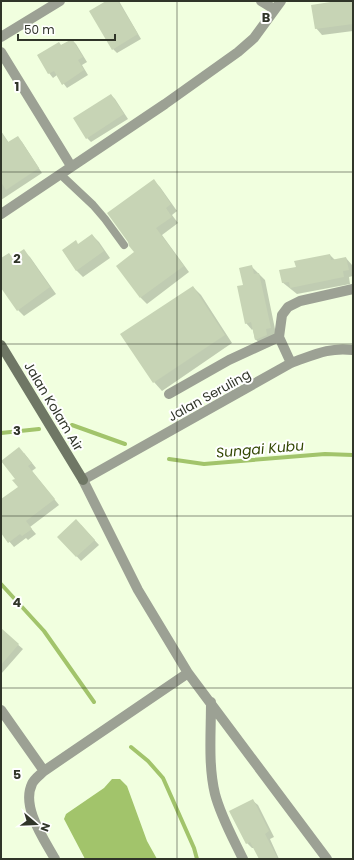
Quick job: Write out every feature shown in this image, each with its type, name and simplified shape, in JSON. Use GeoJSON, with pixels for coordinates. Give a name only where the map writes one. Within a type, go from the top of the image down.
{"type":"FeatureCollection","features":[{"type":"Feature","properties":{"kind":"street"},"geometry":{"type":"LineString","coordinates":[[1,36],[60,1]]}},
{"type":"Feature","properties":{"kind":"street"},"geometry":{"type":"LineString","coordinates":[[1,214],[165,104],[238,52],[254,38],[278,5],[262,1]]}},
{"type":"Feature","properties":{"kind":"street"},"geometry":{"type":"LineString","coordinates":[[1,52],[71,166]]}},
{"type":"Feature","properties":{"kind":"street"},"geometry":{"type":"LineString","coordinates":[[291,364],[279,337],[282,315],[288,307],[300,301],[353,289]]}},
{"type":"Feature","properties":{"kind":"street"},"geometry":{"type":"LineString","coordinates":[[169,394],[229,360],[279,337]]}},
{"type":"Feature","properties":{"kind":"street","name":"Jalan Kolam Air"},"geometry":{"type":"LineString","coordinates":[[1,345],[83,480]]}},
{"type":"Feature","properties":{"kind":"street","name":"Jalan Seruling"},"geometry":{"type":"LineString","coordinates":[[83,480],[291,364],[326,350],[353,350]]}},
{"type":"Feature","properties":{"kind":"street"},"geometry":{"type":"LineString","coordinates":[[83,480],[138,590],[188,673],[327,859]]}},
{"type":"Feature","properties":{"kind":"street"},"geometry":{"type":"LineString","coordinates":[[55,859],[43,838],[30,808],[28,796],[32,783],[44,771],[188,673]]}},
{"type":"Feature","properties":{"kind":"street"},"geometry":{"type":"LineString","coordinates":[[211,702],[211,754],[215,794],[221,812],[243,859]]}},
{"type":"Feature","properties":{"kind":"street"},"geometry":{"type":"LineString","coordinates":[[1,710],[44,771]]}},
{"type":"Feature","properties":{"kind":"lane"},"geometry":{"type":"LineString","coordinates":[[60,174],[93,205],[124,245]]}},
{"type":"Feature","properties":{"kind":"shaded area"},"geometry":{"type":"Polygon","coordinates":[[[112,779],[120,779],[127,786],[147,841],[157,859],[85,859],[64,819],[66,814],[104,788],[112,779]]]}},
{"type":"Feature","properties":{"kind":"building"},"geometry":{"type":"Polygon","coordinates":[[[106,1],[118,1],[138,34],[112,50],[89,11],[106,1]]]}},
{"type":"Feature","properties":{"kind":"building"},"geometry":{"type":"Polygon","coordinates":[[[337,1],[353,1],[353,24],[315,29],[311,5],[337,1]]]}},
{"type":"Feature","properties":{"kind":"building"},"geometry":{"type":"Polygon","coordinates":[[[72,39],[83,57],[78,60],[84,70],[62,85],[54,71],[48,74],[37,55],[59,42],[61,45],[72,39]]]}},
{"type":"Feature","properties":{"kind":"building"},"geometry":{"type":"Polygon","coordinates":[[[111,94],[124,114],[86,139],[73,118],[111,94]]]}},
{"type":"Feature","properties":{"kind":"building"},"geometry":{"type":"Polygon","coordinates":[[[1,132],[8,142],[18,136],[39,168],[6,190],[1,182],[1,132]]]}},
{"type":"Feature","properties":{"kind":"building"},"geometry":{"type":"Polygon","coordinates":[[[154,179],[171,204],[166,208],[172,217],[156,228],[184,266],[140,298],[116,266],[134,252],[107,213],[154,179]]]}},
{"type":"Feature","properties":{"kind":"building"},"geometry":{"type":"Polygon","coordinates":[[[92,234],[104,251],[76,271],[62,250],[76,240],[78,244],[92,234]]]}},
{"type":"Feature","properties":{"kind":"building"},"geometry":{"type":"Polygon","coordinates":[[[24,249],[50,287],[17,311],[1,288],[1,258],[9,253],[12,257],[24,249]]]}},
{"type":"Feature","properties":{"kind":"building"},"geometry":{"type":"Polygon","coordinates":[[[330,254],[331,260],[346,257],[349,270],[343,271],[344,277],[290,288],[289,282],[282,283],[279,270],[296,267],[294,261],[330,254]]]}},
{"type":"Feature","properties":{"kind":"building"},"geometry":{"type":"Polygon","coordinates":[[[252,265],[254,274],[259,273],[271,328],[266,329],[267,335],[255,340],[251,322],[245,324],[237,286],[243,285],[239,268],[252,265]]]}},
{"type":"Feature","properties":{"kind":"building"},"geometry":{"type":"Polygon","coordinates":[[[193,286],[225,335],[153,383],[120,334],[193,286]]]}},
{"type":"Feature","properties":{"kind":"building"},"geometry":{"type":"Polygon","coordinates":[[[19,447],[32,463],[28,466],[55,499],[26,521],[32,529],[22,536],[20,534],[8,543],[1,533],[1,499],[18,487],[12,480],[15,479],[1,461],[19,447]]]}},
{"type":"Feature","properties":{"kind":"building"},"geometry":{"type":"Polygon","coordinates":[[[76,519],[95,540],[76,557],[57,537],[76,519]]]}},
{"type":"Feature","properties":{"kind":"building"},"geometry":{"type":"Polygon","coordinates":[[[1,628],[19,644],[1,665],[1,628]]]}},
{"type":"Feature","properties":{"kind":"building"},"geometry":{"type":"Polygon","coordinates":[[[253,799],[269,831],[265,834],[278,859],[259,859],[250,842],[246,844],[229,811],[253,799]]]}},
{"type":"Feature","properties":{"kind":"waterway","name":"Sungai Kubu"},"geometry":{"type":"LineString","coordinates":[[72,425],[125,444]]}},
{"type":"Feature","properties":{"kind":"waterway","name":"Sungai Kubu"},"geometry":{"type":"LineString","coordinates":[[1,433],[39,429]]}},
{"type":"Feature","properties":{"kind":"waterway","name":"Sungai Kubu"},"geometry":{"type":"LineString","coordinates":[[169,459],[204,464],[325,454],[353,455]]}},
{"type":"Feature","properties":{"kind":"waterway"},"geometry":{"type":"LineString","coordinates":[[1,584],[44,631],[94,702]]}},
{"type":"Feature","properties":{"kind":"waterway"},"geometry":{"type":"LineString","coordinates":[[131,747],[148,761],[163,778],[194,848],[197,859]]}}]}
